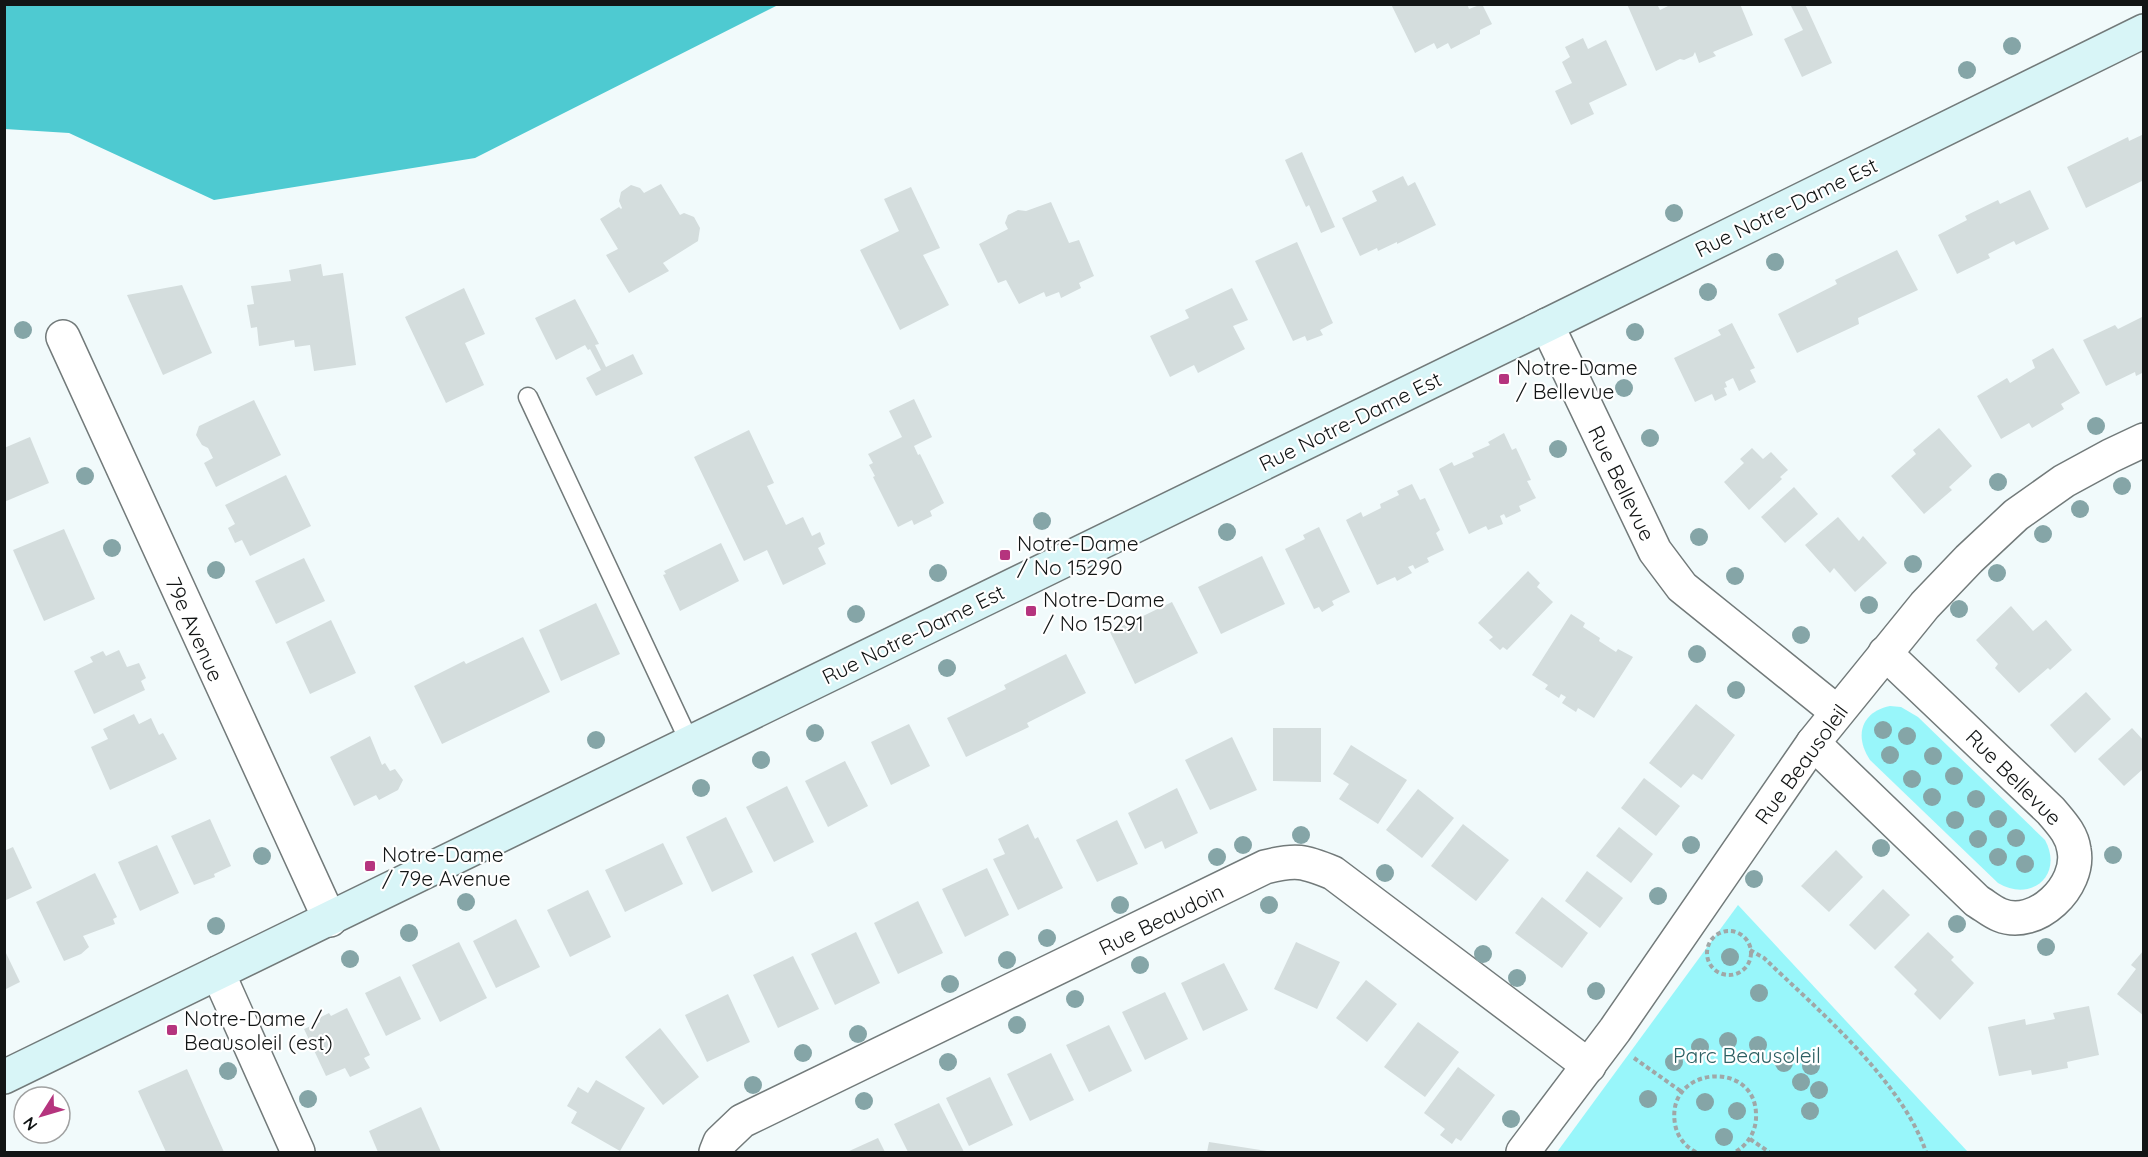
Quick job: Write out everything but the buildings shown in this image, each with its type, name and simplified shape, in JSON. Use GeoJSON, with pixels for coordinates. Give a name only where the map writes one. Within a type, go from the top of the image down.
{"type":"FeatureCollection","features":[{"type":"Feature","properties":{"kind":"main road","name":"Rue Notre-Dame Est"},"geometry":{"type":"LineString","coordinates":[[4,1077],[330,920],[2144,31]]}},
{"type":"Feature","properties":{"kind":"street","name":"Rue Bellevue"},"geometry":{"type":"LineString","coordinates":[[1547,325],[1655,551],[1682,587],[1837,712]]}},
{"type":"Feature","properties":{"kind":"street","name":"79e Avenue"},"geometry":{"type":"LineString","coordinates":[[63,338],[330,920]]}},
{"type":"Feature","properties":{"kind":"street","name":"Rue Beausoleil"},"geometry":{"type":"LineString","coordinates":[[1523,1152],[1589,1066],[1814,743],[1885,652],[1969,559],[2016,516],[2064,481],[2144,440]]}},
{"type":"Feature","properties":{"kind":"street","name":"Rue Bellevue"},"geometry":{"type":"LineString","coordinates":[[1814,743],[1977,901],[2002,916],[2024,918],[2045,908],[2061,896],[2073,876],[2075,851],[2067,830],[1885,652]]}},
{"type":"Feature","properties":{"kind":"street","name":"Rue Beaudoin"},"geometry":{"type":"LineString","coordinates":[[716,1152],[720,1142],[742,1121],[1265,867],[1289,861],[1310,864],[1333,873],[1589,1066]]}},
{"type":"Feature","properties":{"kind":"street"},"geometry":{"type":"LineString","coordinates":[[218,973],[298,1152]]}},
{"type":"Feature","properties":{"kind":"lane"},"geometry":{"type":"LineString","coordinates":[[528,397],[690,743]]}},
{"type":"Feature","properties":{"kind":"path"},"geometry":{"type":"LineString","coordinates":[[1750,950],[1750,957],[1744,969],[1731,975],[1724,975],[1712,967],[1707,954],[1711,940],[1723,932],[1737,933],[1743,937],[1750,950],[1764,958],[1858,1050],[1902,1108],[1920,1137],[1926,1152]]}},
{"type":"Feature","properties":{"kind":"path"},"geometry":{"type":"LineString","coordinates":[[1629,1054],[1682,1092]]}},
{"type":"Feature","properties":{"kind":"path"},"geometry":{"type":"LineString","coordinates":[[1693,1152],[1682,1141],[1676,1130],[1674,1116],[1676,1103],[1682,1092],[1692,1082],[1705,1076],[1719,1075],[1733,1079],[1744,1087],[1752,1099],[1756,1112],[1755,1126],[1750,1139],[1741,1149],[1734,1152]]}},
{"type":"Feature","properties":{"kind":"path"},"geometry":{"type":"LineString","coordinates":[[1750,1139],[1769,1152]]}},
{"type":"Feature","properties":{"kind":"green space"},"geometry":{"type":"Polygon","coordinates":[[[1890,706],[1901,707],[1918,717],[2045,840],[2050,853],[2050,864],[2041,882],[2022,890],[1998,883],[1870,760],[1862,742],[1863,726],[1872,714],[1890,706]]]}},
{"type":"Feature","properties":{"kind":"green space","name":"Parc Beausoleil"},"geometry":{"type":"Polygon","coordinates":[[[1738,905],[1968,1152],[1557,1152],[1738,905]]]}},
{"type":"Feature","properties":{"kind":"shaded area"},"geometry":{"type":"Polygon","coordinates":[[[5,4],[778,5],[475,158],[214,200],[69,133],[5,129],[5,4]]]}},
{"type":"Feature","properties":{"kind":"place","name":"Notre-Dame / Bellevue"},"geometry":{"type":"Point","coordinates":[1504,379]}},
{"type":"Feature","properties":{"kind":"place","name":"Notre-Dame / No 15290"},"geometry":{"type":"Point","coordinates":[1005,555]}},
{"type":"Feature","properties":{"kind":"place","name":"Notre-Dame / No 15291"},"geometry":{"type":"Point","coordinates":[1031,611]}},
{"type":"Feature","properties":{"kind":"place","name":"Notre-Dame / 79e Avenue"},"geometry":{"type":"Point","coordinates":[370,866]}},
{"type":"Feature","properties":{"kind":"place","name":"Notre-Dame / Beausoleil (est)"},"geometry":{"type":"Point","coordinates":[172,1030]}}]}
